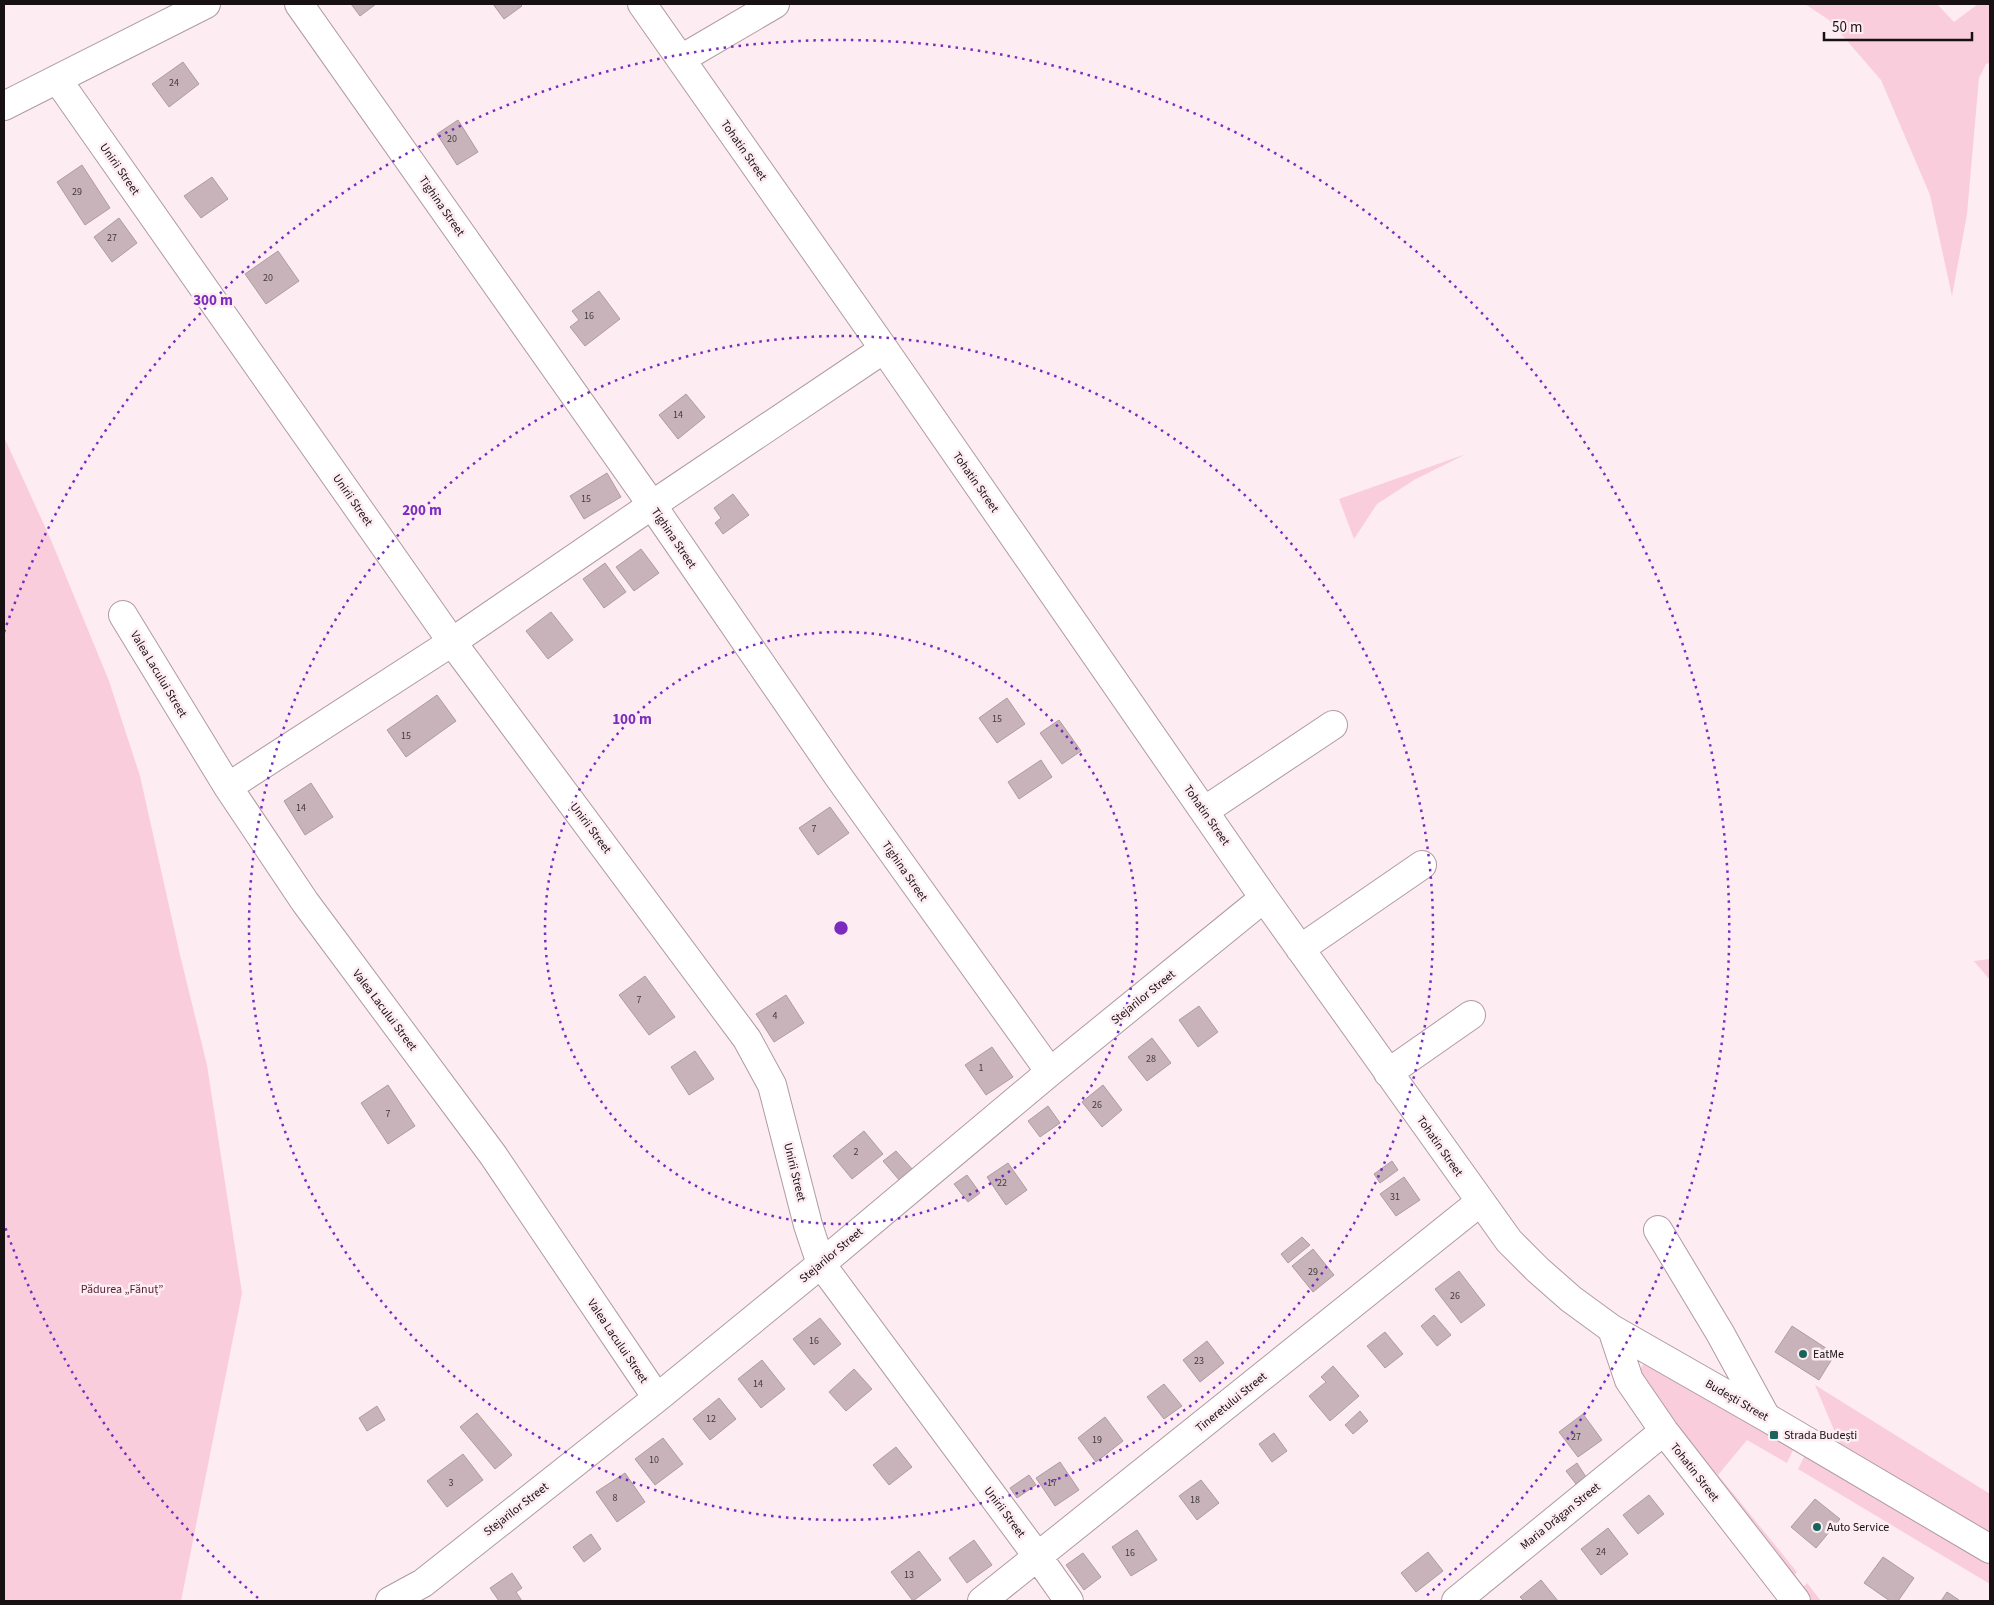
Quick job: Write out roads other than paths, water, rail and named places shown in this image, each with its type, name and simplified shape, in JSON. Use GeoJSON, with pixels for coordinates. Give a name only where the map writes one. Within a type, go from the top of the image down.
{"type":"FeatureCollection","features":[{"type":"Feature","properties":{"kind":"street"},"geometry":{"type":"LineString","coordinates":[[4,106],[206,4]]}},
{"type":"Feature","properties":{"kind":"street","name":"Tighina Street"},"geometry":{"type":"LineString","coordinates":[[299,4],[652,505],[838,776],[1050,1072]]}},
{"type":"Feature","properties":{"kind":"street","name":"Tohatin Street"},"geometry":{"type":"LineString","coordinates":[[642,4],[884,349],[1264,898],[1480,1202],[1509,1241],[1538,1270],[1571,1299],[1612,1329],[1629,1380],[1664,1431],[1796,1601]]}},
{"type":"Feature","properties":{"kind":"street"},"geometry":{"type":"LineString","coordinates":[[681,60],[775,4]]}},
{"type":"Feature","properties":{"kind":"street","name":"Unirii Street"},"geometry":{"type":"LineString","coordinates":[[57,79],[452,642],[747,1039],[772,1085],[808,1225],[821,1264],[1069,1601]]}},
{"type":"Feature","properties":{"kind":"street"},"geometry":{"type":"LineString","coordinates":[[228,787],[452,642],[884,349]]}},
{"type":"Feature","properties":{"kind":"street","name":"Valea Lacului Street"},"geometry":{"type":"LineString","coordinates":[[123,615],[228,787],[305,902],[493,1155],[657,1398]]}},
{"type":"Feature","properties":{"kind":"street"},"geometry":{"type":"LineString","coordinates":[[1204,812],[1332,725]]}},
{"type":"Feature","properties":{"kind":"street"},"geometry":{"type":"LineString","coordinates":[[1300,949],[1422,865]]}},
{"type":"Feature","properties":{"kind":"street","name":"Stejarilor Street"},"geometry":{"type":"LineString","coordinates":[[394,1600],[423,1583],[657,1398],[821,1264],[1050,1072],[1264,898]]}},
{"type":"Feature","properties":{"kind":"street"},"geometry":{"type":"LineString","coordinates":[[1388,1073],[1471,1015]]}},
{"type":"Feature","properties":{"kind":"street","name":"Tineretului Street"},"geometry":{"type":"LineString","coordinates":[[982,1601],[1480,1202]]}},
{"type":"Feature","properties":{"kind":"street"},"geometry":{"type":"LineString","coordinates":[[1658,1230],[1720,1333],[1766,1417]]}},
{"type":"Feature","properties":{"kind":"street","name":"Budești Street"},"geometry":{"type":"LineString","coordinates":[[1612,1329],[1990,1549]]}},
{"type":"Feature","properties":{"kind":"street","name":"Maria Drăgan Street"},"geometry":{"type":"LineString","coordinates":[[1456,1601],[1664,1431]]}},
{"type":"Feature","properties":{"kind":"place","name":"EatMe"},"geometry":{"type":"Point","coordinates":[1803,1354]}},
{"type":"Feature","properties":{"kind":"place","name":"Strada Budești"},"geometry":{"type":"Point","coordinates":[1774,1435]}},
{"type":"Feature","properties":{"kind":"place","name":"Auto Service"},"geometry":{"type":"Point","coordinates":[1817,1527]}},
{"type":"Feature","properties":{"kind":"park label","name":"Pădurea „Fănuț”"},"geometry":{"type":"Point","coordinates":[122,1289]}}]}
